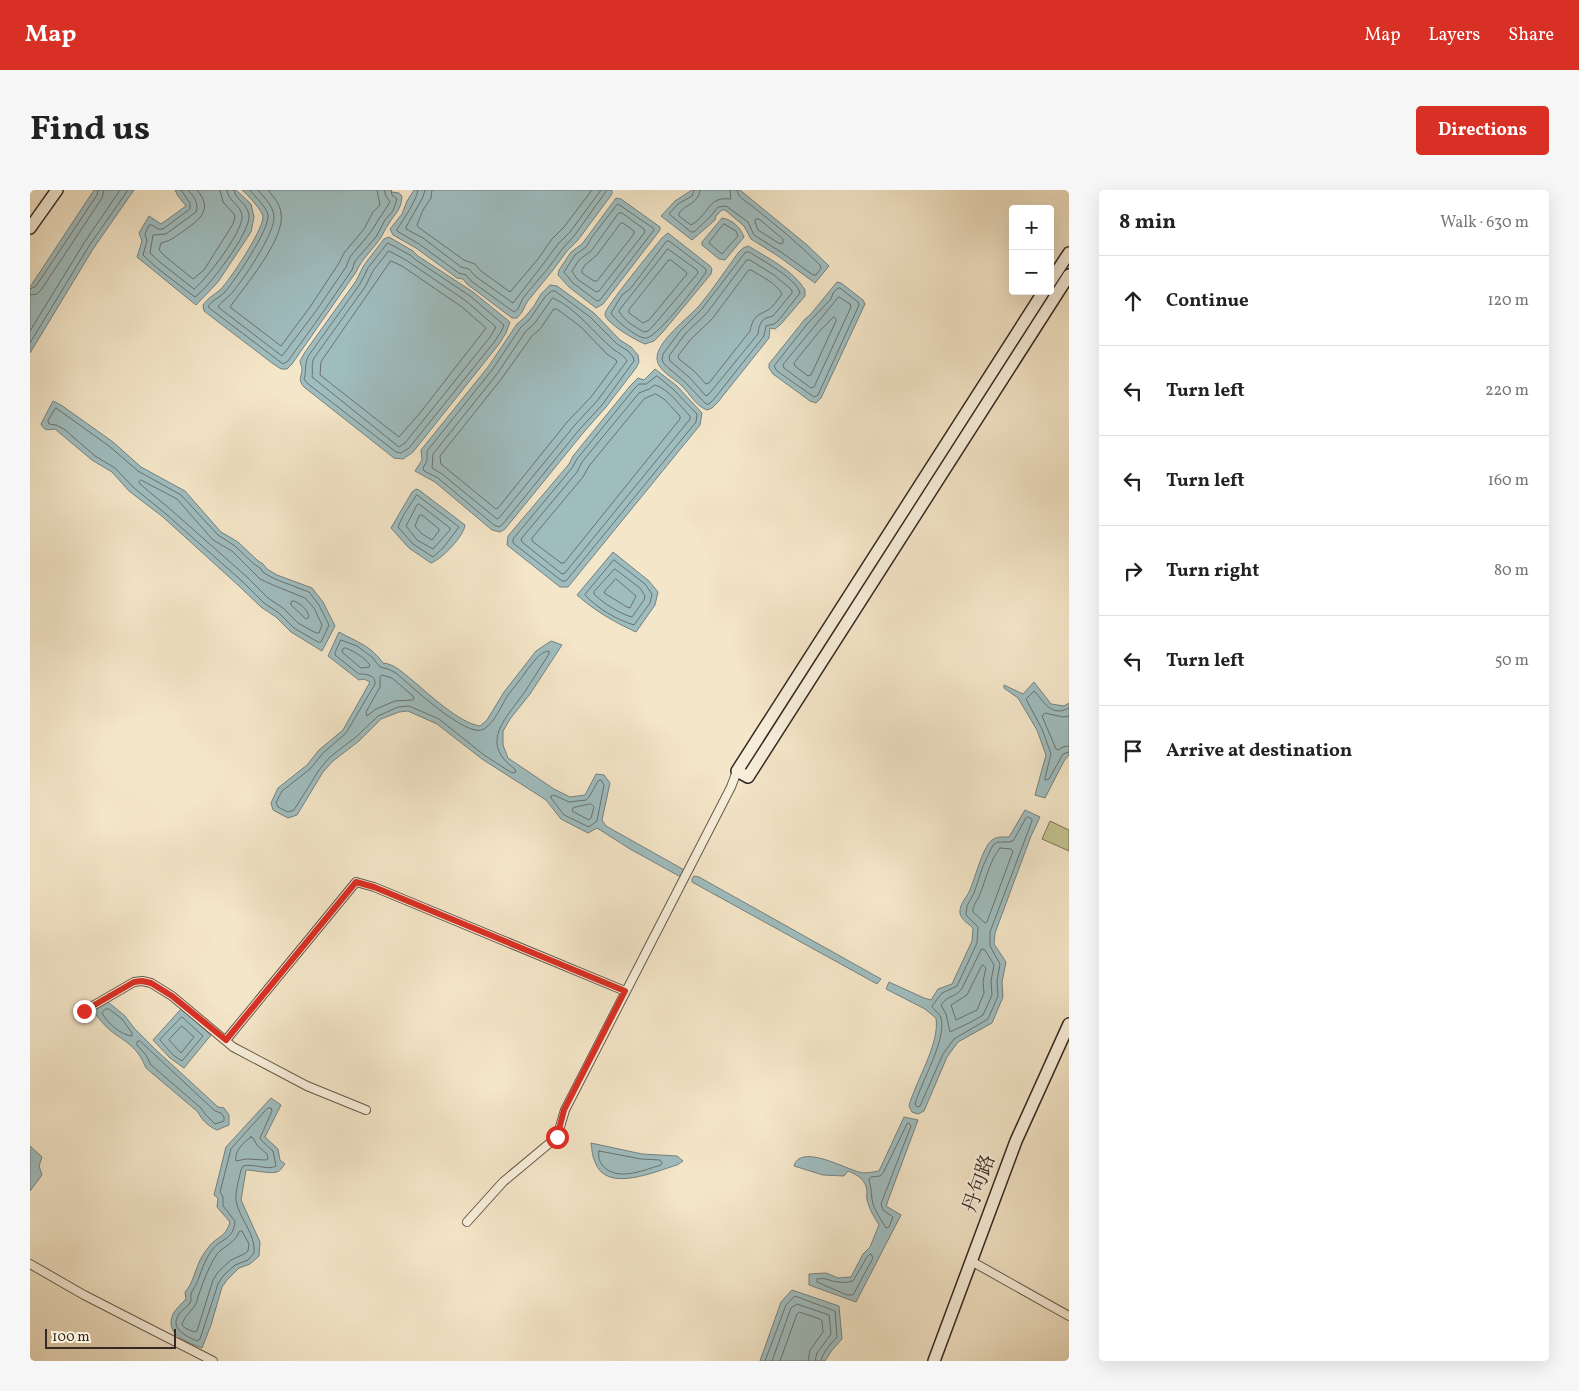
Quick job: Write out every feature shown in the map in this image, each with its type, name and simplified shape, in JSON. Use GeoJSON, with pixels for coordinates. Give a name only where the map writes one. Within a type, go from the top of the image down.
{"type":"FeatureCollection","features":[{"type":"Feature","properties":{"kind":"main road"},"geometry":{"type":"LineString","coordinates":[[30,228],[57,190]]}},
{"type":"Feature","properties":{"kind":"main road"},"geometry":{"type":"LineString","coordinates":[[1054,276],[1069,253]]}},
{"type":"Feature","properties":{"kind":"main road"},"geometry":{"type":"LineString","coordinates":[[1041,295],[737,771],[748,777],[1069,275]]}},
{"type":"Feature","properties":{"kind":"main road","name":"丹句路"},"geometry":{"type":"LineString","coordinates":[[934,1361],[1016,1141],[1069,1024]]}},
{"type":"Feature","properties":{"kind":"street"},"geometry":{"type":"LineString","coordinates":[[467,1222],[503,1182],[557,1137],[564,1110],[732,787],[737,771]]}},
{"type":"Feature","properties":{"kind":"street"},"geometry":{"type":"LineString","coordinates":[[226,1040],[356,882],[374,887],[625,991]]}},
{"type":"Feature","properties":{"kind":"street"},"geometry":{"type":"LineString","coordinates":[[84,1011],[134,982],[151,983],[172,996],[233,1047],[307,1086],[366,1110]]}},
{"type":"Feature","properties":{"kind":"street"},"geometry":{"type":"LineString","coordinates":[[971,1262],[1069,1316]]}},
{"type":"Feature","properties":{"kind":"street"},"geometry":{"type":"LineString","coordinates":[[30,1264],[84,1295],[213,1361]]}},
{"type":"Feature","properties":{"kind":"green space"},"geometry":{"type":"Polygon","coordinates":[[[1050,821],[1069,830],[1069,851],[1042,839],[1050,821]]]}},
{"type":"Feature","properties":{"kind":"water"},"geometry":{"type":"Polygon","coordinates":[[[94,190],[134,190],[93,249],[30,353],[30,287],[94,190]]]}},
{"type":"Feature","properties":{"kind":"water"},"geometry":{"type":"Polygon","coordinates":[[[175,190],[236,190],[251,204],[254,217],[251,232],[218,282],[196,305],[137,257],[142,241],[139,233],[149,216],[161,224],[186,206],[175,190]]]}},
{"type":"Feature","properties":{"kind":"water"},"geometry":{"type":"Polygon","coordinates":[[[242,190],[390,190],[402,196],[399,209],[380,239],[358,267],[287,369],[281,369],[272,363],[204,311],[203,305],[220,290],[231,276],[262,223],[262,214],[242,190]]]}},
{"type":"Feature","properties":{"kind":"water"},"geometry":{"type":"Polygon","coordinates":[[[414,190],[612,190],[612,194],[578,240],[567,251],[527,302],[522,312],[517,318],[512,318],[463,279],[457,278],[416,248],[393,235],[390,229],[402,214],[414,190]]]}},
{"type":"Feature","properties":{"kind":"water"},"geometry":{"type":"Polygon","coordinates":[[[692,190],[740,190],[807,245],[829,266],[815,283],[751,239],[744,226],[725,210],[722,210],[715,220],[692,240],[661,216],[675,201],[692,190]]]}},
{"type":"Feature","properties":{"kind":"water"},"geometry":{"type":"Polygon","coordinates":[[[616,198],[621,199],[660,227],[660,230],[603,304],[596,308],[569,287],[558,275],[559,270],[571,252],[582,244],[616,198]]]}},
{"type":"Feature","properties":{"kind":"water"},"geometry":{"type":"Polygon","coordinates":[[[722,218],[736,224],[744,237],[725,260],[719,259],[702,245],[702,242],[722,218]]]}},
{"type":"Feature","properties":{"kind":"water"},"geometry":{"type":"Polygon","coordinates":[[[668,233],[710,266],[712,269],[711,274],[662,333],[654,341],[645,344],[616,327],[606,318],[605,314],[630,277],[668,233]]]}},
{"type":"Feature","properties":{"kind":"water"},"geometry":{"type":"Polygon","coordinates":[[[389,237],[473,292],[510,322],[499,344],[413,452],[403,459],[394,458],[304,387],[300,380],[302,369],[300,361],[305,352],[356,281],[364,265],[384,239],[389,237]]]}},
{"type":"Feature","properties":{"kind":"water"},"geometry":{"type":"Polygon","coordinates":[[[748,246],[794,276],[805,290],[805,296],[781,324],[775,329],[770,328],[769,338],[718,402],[707,410],[696,403],[682,386],[660,367],[657,359],[658,352],[667,338],[699,306],[738,253],[748,246]]]}},
{"type":"Feature","properties":{"kind":"water"},"geometry":{"type":"Polygon","coordinates":[[[837,282],[863,300],[865,304],[821,398],[816,403],[810,401],[773,374],[769,364],[837,282]]]}},
{"type":"Feature","properties":{"kind":"water"},"geometry":{"type":"Polygon","coordinates":[[[550,285],[557,286],[594,313],[620,340],[631,347],[638,355],[639,362],[606,407],[505,529],[500,532],[492,530],[435,482],[415,471],[422,460],[421,450],[488,367],[517,324],[525,317],[541,294],[550,285]]]}},
{"type":"Feature","properties":{"kind":"water"},"geometry":{"type":"Polygon","coordinates":[[[655,369],[677,386],[702,413],[700,425],[568,587],[560,587],[507,545],[508,536],[569,464],[573,456],[630,386],[638,378],[644,380],[655,369]]]}},
{"type":"Feature","properties":{"kind":"water"},"geometry":{"type":"Polygon","coordinates":[[[53,401],[113,442],[141,467],[185,491],[221,532],[238,542],[267,569],[277,575],[312,588],[323,602],[335,626],[322,651],[291,632],[276,617],[261,607],[163,517],[129,491],[112,472],[92,460],[55,429],[48,430],[43,428],[41,424],[53,401]]]}},
{"type":"Feature","properties":{"kind":"water"},"geometry":{"type":"Polygon","coordinates":[[[416,489],[465,525],[464,530],[452,547],[431,563],[409,548],[391,528],[412,492],[416,489]]]}},
{"type":"Feature","properties":{"kind":"water"},"geometry":{"type":"Polygon","coordinates":[[[613,552],[649,581],[658,592],[655,605],[636,632],[605,616],[577,595],[613,552]]]}},
{"type":"Feature","properties":{"kind":"water"},"geometry":{"type":"Polygon","coordinates":[[[339,632],[368,648],[383,663],[399,669],[435,700],[463,720],[480,726],[487,720],[504,692],[536,651],[551,641],[562,645],[503,731],[503,745],[508,758],[554,789],[570,797],[585,795],[596,774],[604,775],[610,783],[602,820],[606,826],[686,871],[683,876],[679,876],[630,849],[597,828],[588,833],[561,819],[546,800],[482,759],[437,724],[408,711],[399,712],[381,719],[359,741],[333,761],[323,772],[297,815],[288,818],[273,810],[271,803],[278,788],[307,765],[319,750],[343,730],[370,682],[364,679],[359,680],[328,656],[339,632]]]}},
{"type":"Feature","properties":{"kind":"water"},"geometry":{"type":"Polygon","coordinates":[[[1034,682],[1051,704],[1064,706],[1069,703],[1069,755],[1045,798],[1035,795],[1046,755],[1037,730],[1018,698],[1004,688],[1004,685],[1023,694],[1034,682]]]}},
{"type":"Feature","properties":{"kind":"water"},"geometry":{"type":"Polygon","coordinates":[[[1025,810],[1040,817],[1031,836],[995,933],[994,944],[1006,962],[1002,982],[1003,997],[992,1023],[958,1042],[947,1057],[924,1111],[918,1114],[912,1112],[909,1106],[931,1050],[936,1028],[936,1018],[925,1009],[886,989],[889,982],[931,1000],[938,989],[952,984],[972,941],[973,928],[963,920],[960,910],[962,904],[969,892],[988,845],[995,838],[1009,837],[1025,810]]]}},
{"type":"Feature","properties":{"kind":"water"},"geometry":{"type":"Polygon","coordinates":[[[694,876],[699,877],[881,979],[877,984],[692,882],[694,876]]]}},
{"type":"Feature","properties":{"kind":"water"},"geometry":{"type":"Polygon","coordinates":[[[108,1002],[125,1016],[156,1050],[218,1107],[224,1108],[229,1115],[229,1125],[217,1130],[211,1127],[198,1112],[146,1068],[134,1048],[109,1029],[93,1011],[108,1002]]]}},
{"type":"Feature","properties":{"kind":"water"},"geometry":{"type":"Polygon","coordinates":[[[181,1009],[211,1035],[184,1068],[170,1058],[153,1040],[181,1009]]]}},
{"type":"Feature","properties":{"kind":"water"},"geometry":{"type":"Polygon","coordinates":[[[271,1098],[281,1105],[265,1137],[278,1149],[280,1160],[285,1164],[280,1171],[276,1172],[246,1170],[241,1200],[260,1242],[259,1256],[250,1264],[239,1268],[222,1287],[202,1348],[178,1337],[174,1332],[171,1321],[177,1308],[186,1299],[185,1292],[191,1283],[202,1256],[211,1244],[226,1232],[230,1222],[217,1207],[218,1198],[214,1195],[226,1147],[271,1098]]]}},
{"type":"Feature","properties":{"kind":"water"},"geometry":{"type":"Polygon","coordinates":[[[904,1117],[918,1120],[886,1206],[901,1215],[856,1302],[809,1285],[809,1274],[826,1273],[838,1278],[851,1277],[863,1254],[870,1247],[879,1225],[869,1206],[865,1184],[858,1176],[848,1171],[844,1176],[823,1175],[794,1166],[798,1160],[805,1157],[814,1157],[861,1173],[879,1171],[904,1117]]]}},
{"type":"Feature","properties":{"kind":"water"},"geometry":{"type":"Polygon","coordinates":[[[591,1143],[642,1154],[677,1156],[683,1161],[677,1165],[645,1175],[620,1179],[610,1177],[601,1172],[595,1162],[591,1143]]]}},
{"type":"Feature","properties":{"kind":"water"},"geometry":{"type":"Polygon","coordinates":[[[30,1146],[42,1157],[39,1166],[42,1175],[30,1191],[30,1146]]]}},
{"type":"Feature","properties":{"kind":"water"},"geometry":{"type":"Polygon","coordinates":[[[792,1290],[839,1306],[842,1339],[825,1361],[760,1361],[781,1302],[792,1290]]]}},
{"type":"Feature","properties":{"kind":"route"},"geometry":{"type":"LineString","coordinates":[[84,1011],[134,982],[142,981],[151,983],[172,996],[226,1040],[356,882],[374,887],[625,991],[564,1110],[557,1137]]}}]}
